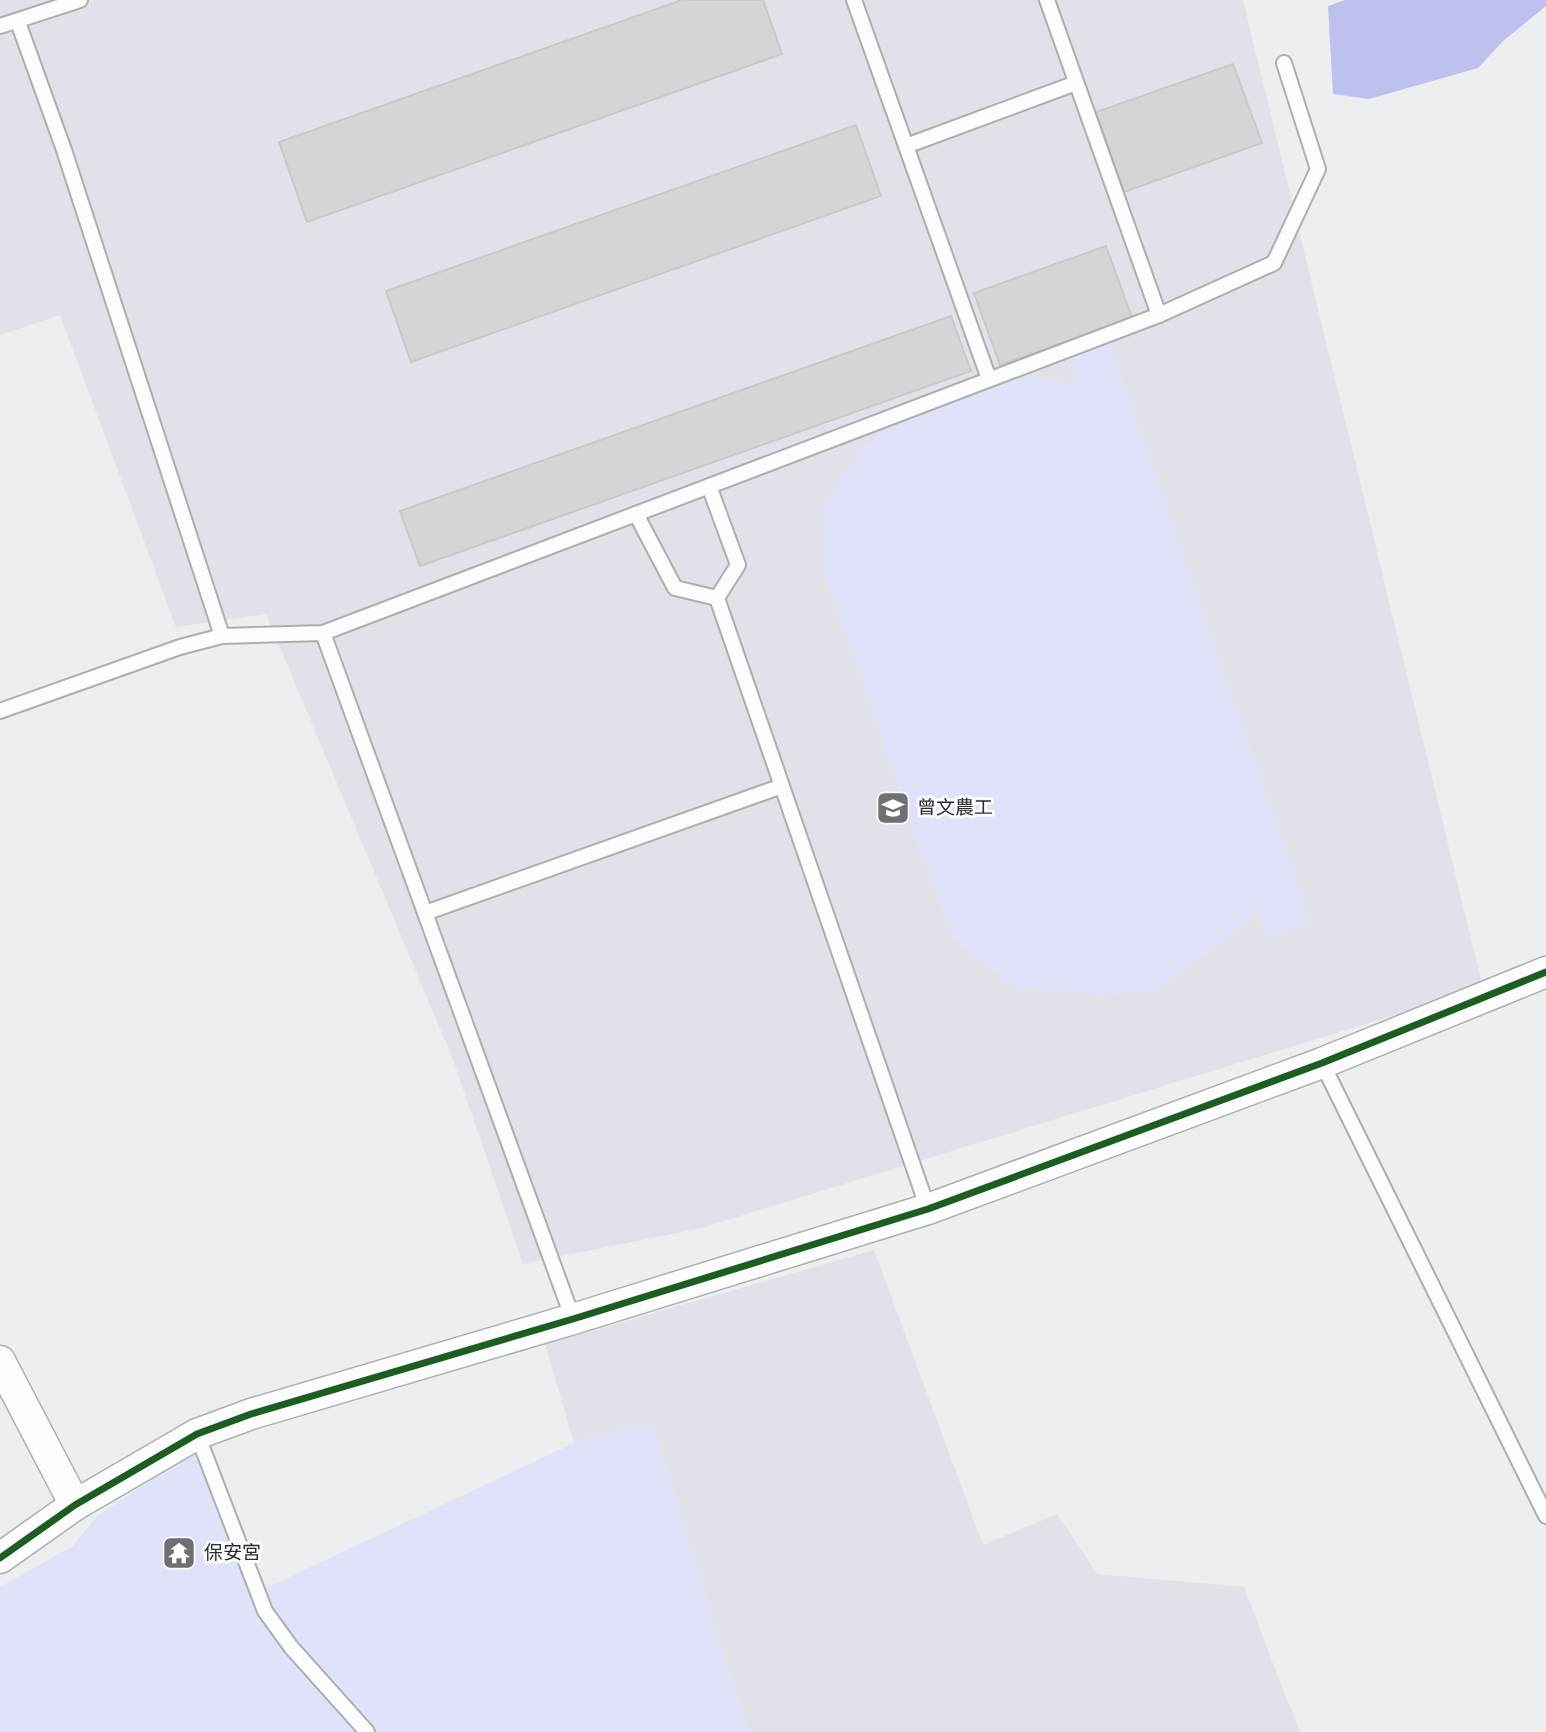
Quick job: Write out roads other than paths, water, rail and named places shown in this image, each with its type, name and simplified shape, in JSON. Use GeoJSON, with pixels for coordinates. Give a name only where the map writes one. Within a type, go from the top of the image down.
{"type":"FeatureCollection","features":[{"type":"Feature","properties":{"kind":"street"},"geometry":{"type":"LineString","coordinates":[[0,1558],[75,1505],[197,1434],[251,1414],[573,1319],[928,1209],[1322,1063],[1546,972]]}},
{"type":"Feature","properties":{"kind":"street"},"geometry":{"type":"LineString","coordinates":[[0,1361],[75,1505]]}},
{"type":"Feature","properties":{"kind":"lane"},"geometry":{"type":"LineString","coordinates":[[0,26],[80,0]]}},
{"type":"Feature","properties":{"kind":"lane"},"geometry":{"type":"LineString","coordinates":[[854,0],[989,379]]}},
{"type":"Feature","properties":{"kind":"lane"},"geometry":{"type":"LineString","coordinates":[[1047,0],[1159,314]]}},
{"type":"Feature","properties":{"kind":"lane"},"geometry":{"type":"LineString","coordinates":[[18,22],[69,163],[222,636]]}},
{"type":"Feature","properties":{"kind":"lane"},"geometry":{"type":"LineString","coordinates":[[0,711],[180,647],[222,636],[323,633],[1159,314],[1274,263],[1318,169],[1284,63]]}},
{"type":"Feature","properties":{"kind":"lane"},"geometry":{"type":"LineString","coordinates":[[906,146],[1076,83]]}},
{"type":"Feature","properties":{"kind":"lane"},"geometry":{"type":"LineString","coordinates":[[709,486],[738,565],[717,598]]}},
{"type":"Feature","properties":{"kind":"lane"},"geometry":{"type":"LineString","coordinates":[[636,514],[675,588],[717,598]]}},
{"type":"Feature","properties":{"kind":"lane"},"geometry":{"type":"LineString","coordinates":[[717,598],[928,1209]]}},
{"type":"Feature","properties":{"kind":"lane"},"geometry":{"type":"LineString","coordinates":[[323,633],[573,1319]]}},
{"type":"Feature","properties":{"kind":"lane"},"geometry":{"type":"LineString","coordinates":[[425,913],[782,786]]}},
{"type":"Feature","properties":{"kind":"lane"},"geometry":{"type":"LineString","coordinates":[[1322,1063],[1546,1516]]}},
{"type":"Feature","properties":{"kind":"lane"},"geometry":{"type":"LineString","coordinates":[[197,1434],[265,1611],[291,1647],[367,1732]]}},
{"type":"Feature","properties":{"kind":"water"},"geometry":{"type":"Polygon","coordinates":[[[1345,0],[1546,0],[1546,6],[1503,41],[1478,68],[1369,99],[1333,94],[1328,6],[1345,0]]]}},
{"type":"Feature","properties":{"kind":"place","name":"曾文農工"},"geometry":{"type":"Point","coordinates":[893,808]}},
{"type":"Feature","properties":{"kind":"place","name":"保安宮"},"geometry":{"type":"Point","coordinates":[179,1553]}}]}
